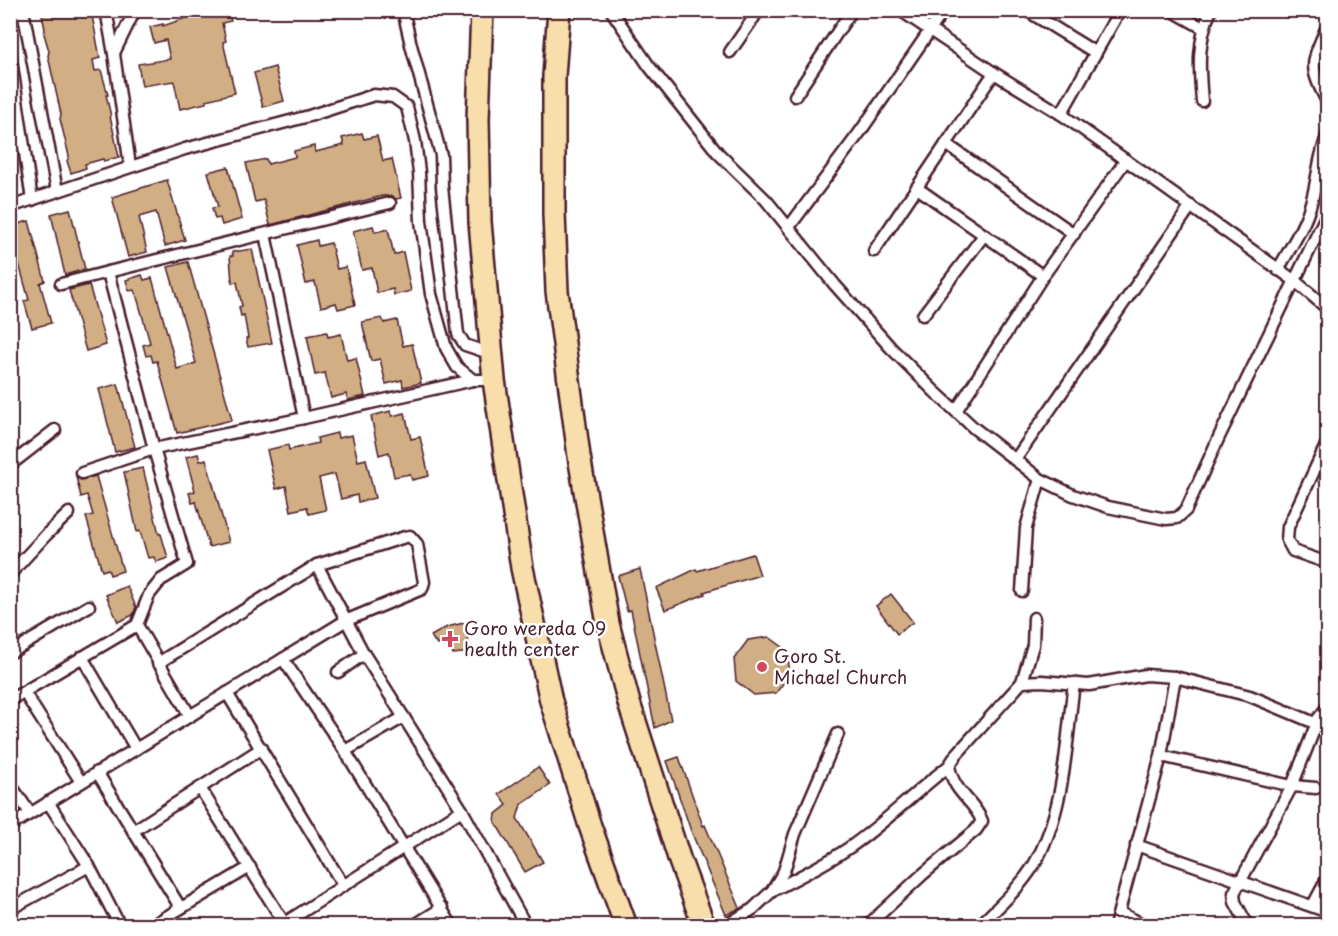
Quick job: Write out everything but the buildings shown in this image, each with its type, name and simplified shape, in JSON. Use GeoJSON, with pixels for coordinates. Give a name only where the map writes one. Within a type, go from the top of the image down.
{"type":"FeatureCollection","features":[{"type":"Feature","properties":{"kind":"highway"},"geometry":{"type":"LineString","coordinates":[[482,10],[478,119],[480,222],[492,354],[483,380],[551,700],[590,826],[626,926]]}},
{"type":"Feature","properties":{"kind":"highway"},"geometry":{"type":"LineString","coordinates":[[559,10],[554,97],[557,291],[579,456],[608,624],[639,734],[680,861],[704,926]]}},
{"type":"Feature","properties":{"kind":"street"},"geometry":{"type":"LineString","coordinates":[[10,23],[16,10]]}},
{"type":"Feature","properties":{"kind":"street"},"geometry":{"type":"LineString","coordinates":[[23,10],[57,191]]}},
{"type":"Feature","properties":{"kind":"street"},"geometry":{"type":"LineString","coordinates":[[106,10],[130,166]]}},
{"type":"Feature","properties":{"kind":"street"},"geometry":{"type":"LineString","coordinates":[[114,54],[135,10]]}},
{"type":"Feature","properties":{"kind":"street"},"geometry":{"type":"LineString","coordinates":[[403,10],[441,155],[442,187],[458,334],[465,345],[492,354]]}},
{"type":"Feature","properties":{"kind":"street"},"geometry":{"type":"LineString","coordinates":[[611,10],[649,66],[718,153],[766,200],[835,285],[877,332],[956,411],[1040,479],[1073,495],[1108,507],[1166,519],[1177,518],[1186,510],[1218,437],[1328,212]]}},
{"type":"Feature","properties":{"kind":"street"},"geometry":{"type":"LineString","coordinates":[[730,52],[759,10]]}},
{"type":"Feature","properties":{"kind":"street"},"geometry":{"type":"LineString","coordinates":[[795,96],[852,10]]}},
{"type":"Feature","properties":{"kind":"street"},"geometry":{"type":"LineString","coordinates":[[900,10],[994,73],[1061,114],[1295,281],[1328,309]]}},
{"type":"Feature","properties":{"kind":"street"},"geometry":{"type":"LineString","coordinates":[[789,227],[860,132],[944,10]]}},
{"type":"Feature","properties":{"kind":"street"},"geometry":{"type":"LineString","coordinates":[[1061,114],[1120,10]]}},
{"type":"Feature","properties":{"kind":"street"},"geometry":{"type":"LineString","coordinates":[[1171,10],[1203,28]]}},
{"type":"Feature","properties":{"kind":"street"},"geometry":{"type":"LineString","coordinates":[[1202,101],[1199,66],[1203,28],[1211,10]]}},
{"type":"Feature","properties":{"kind":"street"},"geometry":{"type":"LineString","coordinates":[[1033,12],[1096,53]]}},
{"type":"Feature","properties":{"kind":"street"},"geometry":{"type":"LineString","coordinates":[[1328,24],[1313,60],[1313,72],[1328,103]]}},
{"type":"Feature","properties":{"kind":"street"},"geometry":{"type":"LineString","coordinates":[[10,53],[32,200]]}},
{"type":"Feature","properties":{"kind":"street"},"geometry":{"type":"LineString","coordinates":[[874,251],[994,73]]}},
{"type":"Feature","properties":{"kind":"street"},"geometry":{"type":"LineString","coordinates":[[10,207],[130,166],[234,135],[309,116],[374,95],[393,97],[407,107],[414,141],[430,294],[446,348],[457,367],[483,380]]}},
{"type":"Feature","properties":{"kind":"street"},"geometry":{"type":"LineString","coordinates":[[1278,270],[1310,206],[1316,187],[1319,159],[1328,134]]}},
{"type":"Feature","properties":{"kind":"street"},"geometry":{"type":"LineString","coordinates":[[946,144],[1074,234]]}},
{"type":"Feature","properties":{"kind":"street"},"geometry":{"type":"LineString","coordinates":[[956,411],[1043,276],[1126,160]]}},
{"type":"Feature","properties":{"kind":"street"},"geometry":{"type":"LineString","coordinates":[[917,188],[1043,276]]}},
{"type":"Feature","properties":{"kind":"street"},"geometry":{"type":"LineString","coordinates":[[61,285],[390,203]]}},
{"type":"Feature","properties":{"kind":"street"},"geometry":{"type":"LineString","coordinates":[[1015,460],[1191,206]]}},
{"type":"Feature","properties":{"kind":"street"},"geometry":{"type":"LineString","coordinates":[[265,234],[304,418]]}},
{"type":"Feature","properties":{"kind":"street"},"geometry":{"type":"LineString","coordinates":[[923,315],[984,234]]}},
{"type":"Feature","properties":{"kind":"street"},"geometry":{"type":"LineString","coordinates":[[10,700],[137,625],[149,595],[161,580],[187,564],[154,449],[108,272]]}},
{"type":"Feature","properties":{"kind":"street"},"geometry":{"type":"LineString","coordinates":[[82,473],[154,449],[483,380]]}},
{"type":"Feature","properties":{"kind":"street"},"geometry":{"type":"LineString","coordinates":[[10,465],[56,430]]}},
{"type":"Feature","properties":{"kind":"street"},"geometry":{"type":"LineString","coordinates":[[1328,441],[1288,527],[1287,540],[1293,551],[1328,562]]}},
{"type":"Feature","properties":{"kind":"street"},"geometry":{"type":"LineString","coordinates":[[1022,591],[1026,528],[1040,479]]}},
{"type":"Feature","properties":{"kind":"street"},"geometry":{"type":"LineString","coordinates":[[10,574],[69,513]]}},
{"type":"Feature","properties":{"kind":"street"},"geometry":{"type":"LineString","coordinates":[[10,826],[345,621],[422,589],[424,582],[417,544],[410,536],[405,537],[317,565],[158,663]]}},
{"type":"Feature","properties":{"kind":"street"},"geometry":{"type":"LineString","coordinates":[[317,565],[363,654],[462,810],[526,926]]}},
{"type":"Feature","properties":{"kind":"street"},"geometry":{"type":"LineString","coordinates":[[10,653],[89,606]]}},
{"type":"Feature","properties":{"kind":"street"},"geometry":{"type":"LineString","coordinates":[[772,891],[813,870],[851,846],[949,766],[956,755],[1022,682],[1033,645],[1034,618]]}},
{"type":"Feature","properties":{"kind":"street"},"geometry":{"type":"LineString","coordinates":[[137,625],[190,716]]}},
{"type":"Feature","properties":{"kind":"street"},"geometry":{"type":"LineString","coordinates":[[338,672],[363,654]]}},
{"type":"Feature","properties":{"kind":"street"},"geometry":{"type":"LineString","coordinates":[[82,657],[136,748]]}},
{"type":"Feature","properties":{"kind":"street"},"geometry":{"type":"LineString","coordinates":[[283,659],[345,751],[452,926]]}},
{"type":"Feature","properties":{"kind":"street"},"geometry":{"type":"LineString","coordinates":[[1022,682],[1089,685],[1146,675],[1175,677],[1250,696],[1315,723]]}},
{"type":"Feature","properties":{"kind":"street"},"geometry":{"type":"LineString","coordinates":[[1115,926],[1161,756],[1175,677]]}},
{"type":"Feature","properties":{"kind":"street"},"geometry":{"type":"LineString","coordinates":[[979,926],[1025,878],[1035,863],[1056,814],[1074,683]]}},
{"type":"Feature","properties":{"kind":"street"},"geometry":{"type":"LineString","coordinates":[[24,692],[81,782]]}},
{"type":"Feature","properties":{"kind":"street"},"geometry":{"type":"LineString","coordinates":[[227,693],[343,885]]}},
{"type":"Feature","properties":{"kind":"street"},"geometry":{"type":"LineString","coordinates":[[1248,926],[1234,902],[1234,893],[1292,786],[1315,723],[1328,706]]}},
{"type":"Feature","properties":{"kind":"street"},"geometry":{"type":"LineString","coordinates":[[345,751],[404,717]]}},
{"type":"Feature","properties":{"kind":"street"},"geometry":{"type":"LineString","coordinates":[[725,926],[753,909],[772,891],[784,871],[795,834],[838,734]]}},
{"type":"Feature","properties":{"kind":"street"},"geometry":{"type":"LineString","coordinates":[[133,831],[262,748]]}},
{"type":"Feature","properties":{"kind":"street"},"geometry":{"type":"LineString","coordinates":[[1161,756],[1292,786],[1316,788]]}},
{"type":"Feature","properties":{"kind":"street"},"geometry":{"type":"LineString","coordinates":[[867,926],[922,874],[975,830],[982,821],[978,812],[962,796],[951,778],[949,766]]}},
{"type":"Feature","properties":{"kind":"street"},"geometry":{"type":"LineString","coordinates":[[97,772],[180,907]]}},
{"type":"Feature","properties":{"kind":"street"},"geometry":{"type":"LineString","coordinates":[[10,784],[30,813]]}},
{"type":"Feature","properties":{"kind":"street"},"geometry":{"type":"LineString","coordinates":[[200,788],[284,925],[462,810]]}},
{"type":"Feature","properties":{"kind":"street"},"geometry":{"type":"LineString","coordinates":[[48,802],[88,866],[120,926]]}},
{"type":"Feature","properties":{"kind":"street"},"geometry":{"type":"LineString","coordinates":[[1136,845],[1328,912]]}},
{"type":"Feature","properties":{"kind":"street"},"geometry":{"type":"LineString","coordinates":[[10,909],[88,866]]}},
{"type":"Feature","properties":{"kind":"street"},"geometry":{"type":"LineString","coordinates":[[151,926],[250,867]]}},
{"type":"Feature","properties":{"kind":"street"},"geometry":{"type":"LineString","coordinates":[[1312,905],[1328,877]]}},
{"type":"Feature","properties":{"kind":"street"},"geometry":{"type":"LineString","coordinates":[[413,926],[442,908]]}},
{"type":"Feature","properties":{"kind":"street"},"geometry":{"type":"LineString","coordinates":[[1120,913],[1146,926]]}},
{"type":"Feature","properties":{"kind":"place","name":"Goro wereda 09 health center"},"geometry":{"type":"Point","coordinates":[450,639]}},
{"type":"Feature","properties":{"kind":"place","name":"Goro St. Michael Church"},"geometry":{"type":"Point","coordinates":[762,667]}}]}
